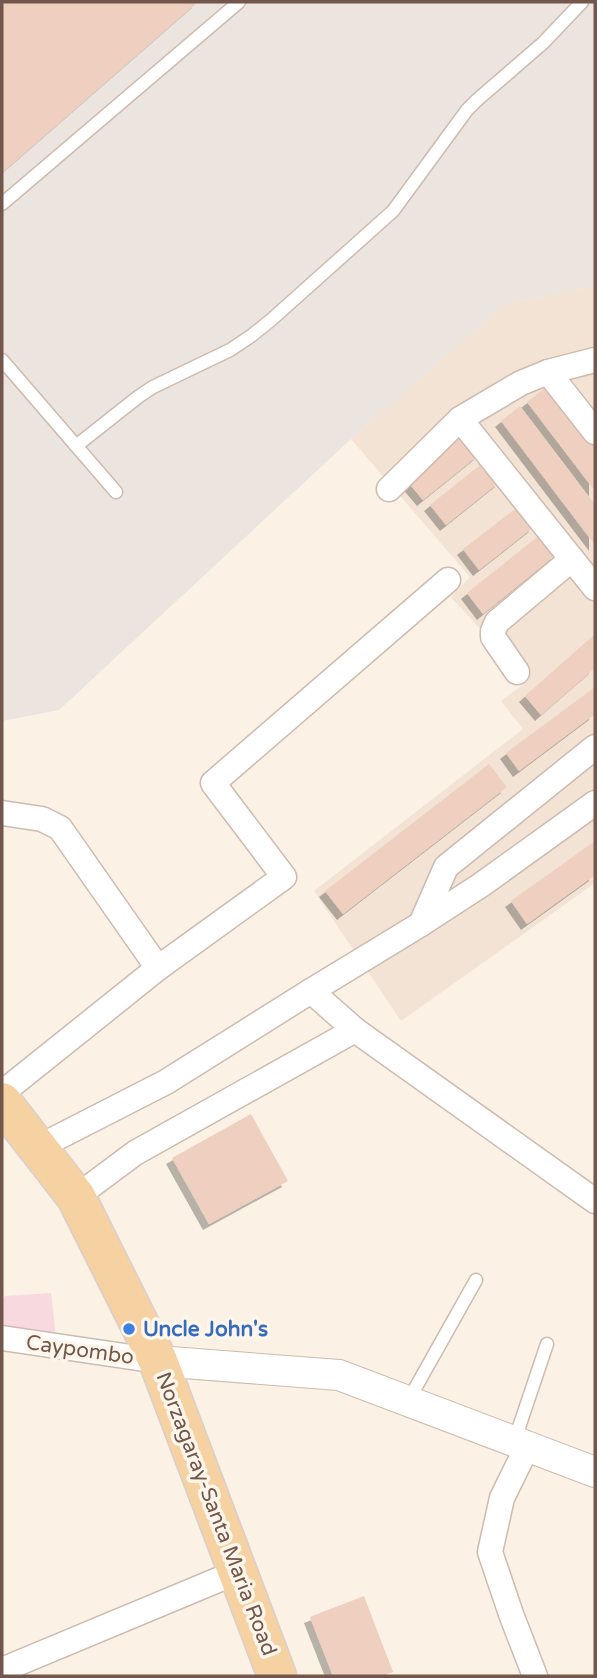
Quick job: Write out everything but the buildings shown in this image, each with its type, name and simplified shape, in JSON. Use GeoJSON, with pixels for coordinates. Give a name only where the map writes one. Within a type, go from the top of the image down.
{"type":"FeatureCollection","features":[{"type":"Feature","properties":{"kind":"main road","name":"Norzagaray-Santa Maria Road"},"geometry":{"type":"LineString","coordinates":[[2,1102],[76,1198],[158,1361],[277,1676]]}},
{"type":"Feature","properties":{"kind":"street"},"geometry":{"type":"LineString","coordinates":[[388,489],[460,419],[521,383],[548,372],[595,360]]}},
{"type":"Feature","properties":{"kind":"street"},"geometry":{"type":"LineString","coordinates":[[548,372],[595,432]]}},
{"type":"Feature","properties":{"kind":"street"},"geometry":{"type":"LineString","coordinates":[[460,419],[595,588]]}},
{"type":"Feature","properties":{"kind":"street"},"geometry":{"type":"LineString","coordinates":[[517,672],[493,636],[497,622],[572,559]]}},
{"type":"Feature","properties":{"kind":"street"},"geometry":{"type":"LineString","coordinates":[[2,1093],[158,968],[284,877],[214,783],[448,580]]}},
{"type":"Feature","properties":{"kind":"street"},"geometry":{"type":"LineString","coordinates":[[421,924],[446,867],[595,747]]}},
{"type":"Feature","properties":{"kind":"street"},"geometry":{"type":"LineString","coordinates":[[37,1148],[166,1082],[481,885],[595,803]]}},
{"type":"Feature","properties":{"kind":"street"},"geometry":{"type":"LineString","coordinates":[[2,813],[42,819],[60,828],[158,968]]}},
{"type":"Feature","properties":{"kind":"street"},"geometry":{"type":"LineString","coordinates":[[311,991],[355,1030],[595,1201]]}},
{"type":"Feature","properties":{"kind":"street"},"geometry":{"type":"LineString","coordinates":[[76,1198],[135,1153],[355,1030]]}},
{"type":"Feature","properties":{"kind":"street","name":"Caypombo"},"geometry":{"type":"LineString","coordinates":[[2,1338],[158,1361]]}},
{"type":"Feature","properties":{"kind":"street"},"geometry":{"type":"LineString","coordinates":[[158,1361],[339,1375],[595,1472]]}},
{"type":"Feature","properties":{"kind":"street"},"geometry":{"type":"LineString","coordinates":[[521,1444],[502,1498],[490,1552],[535,1676]]}},
{"type":"Feature","properties":{"kind":"street"},"geometry":{"type":"LineString","coordinates":[[2,1670],[237,1572]]}},
{"type":"Feature","properties":{"kind":"lane"},"geometry":{"type":"LineString","coordinates":[[2,204],[239,2]]}},
{"type":"Feature","properties":{"kind":"lane"},"geometry":{"type":"LineString","coordinates":[[76,446],[153,387],[230,350],[271,320],[393,211],[467,110],[543,43],[582,2]]}},
{"type":"Feature","properties":{"kind":"lane"},"geometry":{"type":"LineString","coordinates":[[2,360],[116,492]]}},
{"type":"Feature","properties":{"kind":"lane"},"geometry":{"type":"LineString","coordinates":[[408,1401],[476,1280]]}},
{"type":"Feature","properties":{"kind":"lane"},"geometry":{"type":"LineString","coordinates":[[521,1444],[547,1344]]}},
{"type":"Feature","properties":{"kind":"shaded area"},"geometry":{"type":"Polygon","coordinates":[[[2,2],[595,2],[595,286],[506,304],[351,439],[59,710],[2,721],[2,2]]]}},
{"type":"Feature","properties":{"kind":"shaded area"},"geometry":{"type":"Polygon","coordinates":[[[595,286],[595,883],[401,1021],[314,891],[523,729],[501,701],[528,681],[451,597],[470,577],[351,439],[506,304],[595,286]]]}},
{"type":"Feature","properties":{"kind":"shaded area"},"geometry":{"type":"Polygon","coordinates":[[[51,1293],[56,1338],[2,1337],[2,1300],[5,1296],[51,1293]]]}},
{"type":"Feature","properties":{"kind":"place","name":"Uncle John's"},"geometry":{"type":"Point","coordinates":[129,1329]}}]}
